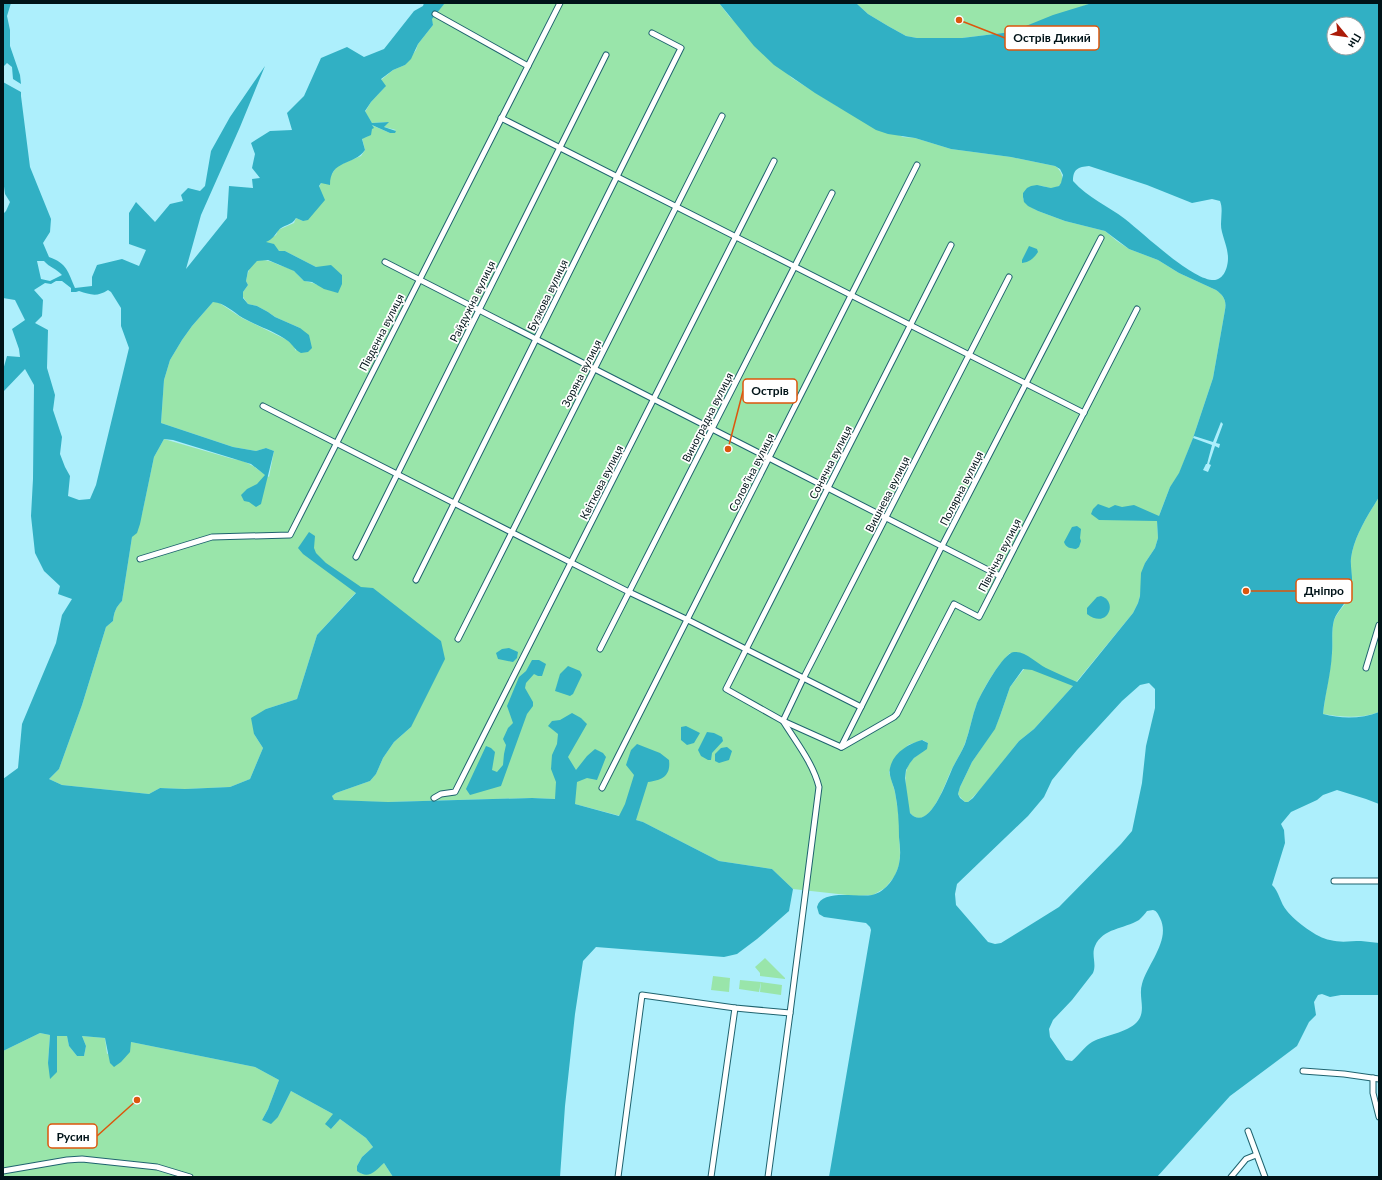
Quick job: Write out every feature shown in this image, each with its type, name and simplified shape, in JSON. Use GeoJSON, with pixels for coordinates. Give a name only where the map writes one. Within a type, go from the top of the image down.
{"type":"FeatureCollection","features":[{"type":"Feature","properties":{"kind":"street","name":"Південна вулиця"},"geometry":{"type":"LineString","coordinates":[[140,559],[212,537],[290,534],[560,3]]}},
{"type":"Feature","properties":{"kind":"street"},"geometry":{"type":"LineString","coordinates":[[435,14],[528,66]]}},
{"type":"Feature","properties":{"kind":"street","name":"Бузкова вулиця"},"geometry":{"type":"LineString","coordinates":[[416,580],[681,48],[652,33]]}},
{"type":"Feature","properties":{"kind":"street","name":"Райдужна вулиця"},"geometry":{"type":"LineString","coordinates":[[356,557],[606,55]]}},
{"type":"Feature","properties":{"kind":"street","name":"Зоряна вулиця"},"geometry":{"type":"LineString","coordinates":[[458,639],[722,116]]}},
{"type":"Feature","properties":{"kind":"street"},"geometry":{"type":"LineString","coordinates":[[501,118],[1084,413]]}},
{"type":"Feature","properties":{"kind":"street","name":"Квіткова вулиця"},"geometry":{"type":"LineString","coordinates":[[434,798],[441,794],[455,792],[774,161]]}},
{"type":"Feature","properties":{"kind":"street","name":"Соловʼїна вулиця"},"geometry":{"type":"LineString","coordinates":[[602,788],[917,165]]}},
{"type":"Feature","properties":{"kind":"street","name":"Виноградна вулиця"},"geometry":{"type":"LineString","coordinates":[[600,649],[832,193]]}},
{"type":"Feature","properties":{"kind":"street","name":"Полярна вулиця"},"geometry":{"type":"LineString","coordinates":[[841,747],[942,546],[1101,238]]}},
{"type":"Feature","properties":{"kind":"street","name":"Сонячна вулиця"},"geometry":{"type":"LineString","coordinates":[[783,721],[726,689],[951,245]]}},
{"type":"Feature","properties":{"kind":"street"},"geometry":{"type":"LineString","coordinates":[[385,262],[1000,576]]}},
{"type":"Feature","properties":{"kind":"street","name":"Вишнева вулиця"},"geometry":{"type":"LineString","coordinates":[[783,721],[803,679],[1009,277]]}},
{"type":"Feature","properties":{"kind":"street","name":"Північна вулиця"},"geometry":{"type":"LineString","coordinates":[[841,747],[897,714],[954,604],[979,617],[1138,309]]}},
{"type":"Feature","properties":{"kind":"street"},"geometry":{"type":"LineString","coordinates":[[263,406],[629,592],[688,620],[860,707]]}},
{"type":"Feature","properties":{"kind":"street"},"geometry":{"type":"LineString","coordinates":[[1366,668],[1379,625]]}},
{"type":"Feature","properties":{"kind":"street"},"geometry":{"type":"LineString","coordinates":[[783,721],[841,747]]}},
{"type":"Feature","properties":{"kind":"street"},"geometry":{"type":"LineString","coordinates":[[768,1177],[819,787],[809,762],[783,721]]}},
{"type":"Feature","properties":{"kind":"street"},"geometry":{"type":"LineString","coordinates":[[1334,881],[1379,880]]}},
{"type":"Feature","properties":{"kind":"street"},"geometry":{"type":"LineString","coordinates":[[618,1177],[642,995],[735,1008],[790,1013]]}},
{"type":"Feature","properties":{"kind":"street"},"geometry":{"type":"LineString","coordinates":[[711,1177],[735,1008]]}},
{"type":"Feature","properties":{"kind":"street"},"geometry":{"type":"LineString","coordinates":[[1303,1071],[1344,1074],[1376,1079],[1373,1093],[1379,1117]]}},
{"type":"Feature","properties":{"kind":"street"},"geometry":{"type":"LineString","coordinates":[[1248,1131],[1265,1177]]}},
{"type":"Feature","properties":{"kind":"street"},"geometry":{"type":"LineString","coordinates":[[1231,1177],[1246,1159],[1256,1155]]}},
{"type":"Feature","properties":{"kind":"street"},"geometry":{"type":"LineString","coordinates":[[3,1171],[67,1160],[82,1159],[157,1167],[190,1177]]}},
{"type":"Feature","properties":{"kind":"green space"},"geometry":{"type":"Polygon","coordinates":[[[445,3],[719,3],[729,16],[792,78],[837,106],[903,137],[915,138],[951,149],[1011,157],[1055,166],[1062,174],[1061,184],[1054,188],[1036,186],[1023,193],[1023,199],[1034,209],[1065,221],[1105,231],[1129,249],[1158,260],[1179,273],[1216,290],[1224,298],[1225,310],[1213,378],[1179,474],[1170,487],[1157,521],[1158,538],[1155,548],[1145,563],[1140,596],[1133,613],[1073,686],[1034,729],[1019,741],[980,790],[968,802],[965,802],[958,794],[960,787],[972,762],[995,728],[1010,687],[1028,664],[1010,653],[996,670],[978,701],[964,746],[940,796],[929,812],[923,817],[917,818],[910,813],[908,807],[906,772],[913,759],[924,750],[928,743],[923,740],[908,745],[889,772],[895,792],[899,817],[899,865],[895,876],[885,888],[873,895],[856,896],[793,889],[772,869],[719,861],[643,822],[556,799],[532,798],[388,802],[334,801],[332,796],[336,793],[370,781],[376,774],[383,758],[394,742],[411,727],[361,587],[317,635],[297,699],[266,709],[254,734],[263,748],[250,779],[230,787],[185,789],[160,788],[149,794],[62,785],[49,779],[59,769],[82,705],[106,627],[113,621],[118,605],[122,601],[132,537],[142,514],[154,457],[164,439],[245,462],[269,477],[274,451],[266,448],[256,451],[233,447],[161,423],[164,380],[170,360],[192,326],[213,302],[218,302],[242,318],[287,340],[293,345],[296,351],[300,328],[275,317],[257,306],[248,304],[243,297],[243,292],[248,285],[246,281],[250,268],[253,263],[257,261],[266,260],[291,269],[303,280],[317,285],[342,275],[336,271],[316,267],[285,251],[279,251],[265,242],[276,235],[278,230],[294,223],[296,218],[303,221],[321,183],[330,177],[337,166],[361,156],[365,150],[362,138],[367,137],[372,129],[369,124],[390,133],[396,130],[384,127],[388,122],[372,123],[365,112],[371,102],[385,87],[381,80],[393,70],[405,65],[416,50],[418,44],[433,25],[431,19],[445,3]]]}},
{"type":"Feature","properties":{"kind":"green space"},"geometry":{"type":"Polygon","coordinates":[[[856,3],[1092,3],[1011,32],[962,38],[917,38],[906,36],[888,26],[868,14],[856,3]]]}},
{"type":"Feature","properties":{"kind":"green space"},"geometry":{"type":"Polygon","coordinates":[[[1379,497],[1379,712],[1365,716],[1344,717],[1323,714],[1332,654],[1334,620],[1350,595],[1352,583],[1351,558],[1355,542],[1370,511],[1379,497]]]}},
{"type":"Feature","properties":{"kind":"green space"},"geometry":{"type":"Polygon","coordinates":[[[765,958],[785,979],[760,976],[760,973],[755,967],[765,958]]]}},
{"type":"Feature","properties":{"kind":"green space"},"geometry":{"type":"Polygon","coordinates":[[[713,976],[730,978],[729,992],[711,990],[713,976]]]}},
{"type":"Feature","properties":{"kind":"green space"},"geometry":{"type":"Polygon","coordinates":[[[740,980],[761,982],[759,992],[739,989],[740,980]]]}},
{"type":"Feature","properties":{"kind":"green space"},"geometry":{"type":"Polygon","coordinates":[[[761,982],[782,985],[781,995],[760,992],[761,982]]]}},
{"type":"Feature","properties":{"kind":"green space"},"geometry":{"type":"Polygon","coordinates":[[[40,1033],[50,1035],[48,1063],[57,1072],[56,1036],[67,1036],[69,1046],[77,1056],[84,1056],[86,1046],[82,1036],[105,1038],[107,1054],[131,1042],[255,1067],[279,1080],[268,1109],[262,1120],[278,1117],[291,1091],[333,1114],[331,1129],[340,1119],[366,1138],[373,1147],[362,1157],[357,1166],[358,1171],[362,1174],[384,1163],[393,1177],[3,1177],[3,1051],[40,1033]]]}},
{"type":"Feature","properties":{"kind":"water"},"geometry":{"type":"Polygon","coordinates":[[[3,3],[11,3],[7,16],[10,30],[10,46],[20,75],[21,84],[13,79],[12,67],[7,63],[3,67],[3,3]]]}},
{"type":"Feature","properties":{"kind":"water"},"geometry":{"type":"Polygon","coordinates":[[[424,3],[445,3],[432,19],[433,25],[418,44],[411,59],[405,65],[393,70],[381,79],[386,86],[365,111],[372,123],[389,122],[384,127],[396,131],[395,133],[390,133],[372,125],[374,128],[372,129],[371,135],[362,139],[365,150],[355,159],[343,164],[334,171],[331,177],[330,185],[321,183],[319,186],[325,200],[308,220],[303,221],[296,218],[294,221],[282,227],[266,242],[274,244],[279,251],[285,251],[316,267],[331,265],[342,275],[342,284],[338,293],[324,289],[312,282],[304,281],[294,271],[268,260],[257,261],[248,271],[246,281],[248,285],[243,292],[243,298],[248,304],[257,306],[275,317],[300,328],[309,335],[312,348],[308,352],[301,353],[283,337],[254,324],[225,306],[213,302],[192,326],[170,360],[164,380],[161,423],[233,447],[256,451],[266,448],[274,451],[261,504],[256,507],[249,502],[244,501],[241,495],[247,489],[257,484],[265,475],[251,464],[173,440],[164,439],[154,457],[140,524],[137,533],[132,537],[122,601],[118,605],[113,621],[106,627],[82,705],[59,769],[49,779],[62,785],[149,794],[160,788],[185,789],[230,787],[250,779],[263,748],[254,734],[251,718],[266,709],[297,699],[317,635],[356,593],[303,554],[298,548],[309,532],[315,536],[314,548],[316,553],[326,563],[361,587],[373,588],[441,641],[445,659],[411,727],[394,742],[383,758],[376,774],[370,781],[336,793],[332,796],[334,800],[388,802],[532,798],[555,799],[556,782],[551,769],[552,755],[557,744],[558,734],[548,726],[552,721],[560,720],[572,713],[581,718],[587,724],[568,757],[576,770],[587,756],[595,749],[603,753],[606,757],[597,780],[587,778],[577,782],[575,804],[619,816],[625,804],[634,775],[626,765],[631,750],[637,744],[660,753],[669,760],[669,770],[667,773],[657,780],[648,782],[636,820],[643,822],[719,861],[772,869],[793,889],[789,911],[737,954],[724,957],[596,947],[583,961],[575,1014],[565,1106],[560,1177],[393,1177],[384,1163],[372,1173],[365,1175],[357,1171],[357,1166],[362,1157],[373,1147],[366,1138],[340,1119],[331,1129],[325,1124],[333,1114],[291,1091],[278,1117],[271,1124],[262,1120],[268,1109],[279,1080],[255,1067],[131,1042],[130,1052],[114,1067],[110,1063],[105,1038],[82,1036],[86,1046],[84,1056],[77,1056],[69,1046],[67,1036],[57,1036],[57,1072],[50,1079],[48,1063],[50,1035],[40,1033],[3,1051],[3,779],[18,768],[22,724],[56,643],[62,615],[72,599],[58,594],[60,586],[44,571],[35,553],[31,516],[34,385],[25,369],[3,392],[3,370],[7,356],[20,357],[19,349],[12,329],[25,320],[15,300],[3,298],[3,214],[10,202],[5,194],[3,179],[3,82],[21,92],[30,167],[51,219],[50,232],[43,243],[49,257],[60,262],[66,269],[75,288],[92,286],[92,277],[97,265],[122,259],[139,266],[146,250],[129,244],[129,213],[136,202],[155,222],[170,204],[183,201],[181,195],[188,188],[200,191],[205,186],[211,151],[230,117],[265,66],[201,215],[186,269],[227,218],[229,186],[253,188],[252,179],[260,178],[252,168],[255,154],[251,143],[270,131],[292,130],[287,113],[304,96],[321,58],[347,47],[364,57],[384,49],[414,11],[423,6],[424,3]],[[37,261],[41,279],[50,281],[62,275],[44,261],[37,261]],[[56,281],[51,284],[45,283],[34,290],[43,300],[42,316],[35,323],[48,330],[47,368],[55,395],[53,410],[62,437],[60,454],[70,476],[68,496],[79,500],[90,499],[96,485],[129,348],[121,326],[121,308],[111,292],[108,290],[101,294],[94,295],[79,291],[71,292],[71,288],[62,281],[56,281]]]}},
{"type":"Feature","properties":{"kind":"water"},"geometry":{"type":"Polygon","coordinates":[[[719,3],[856,3],[868,14],[906,36],[917,38],[962,38],[1011,32],[1053,15],[1092,3],[1379,3],[1379,497],[1362,526],[1355,542],[1351,558],[1351,591],[1348,599],[1334,620],[1331,661],[1323,714],[1351,718],[1379,712],[1379,804],[1337,790],[1323,795],[1317,800],[1291,812],[1281,824],[1284,830],[1285,843],[1272,885],[1285,908],[1291,915],[1319,936],[1334,941],[1379,943],[1379,995],[1341,995],[1330,997],[1322,994],[1318,995],[1314,1002],[1316,1015],[1309,1022],[1297,1046],[1230,1096],[1157,1177],[829,1177],[871,930],[866,923],[824,917],[819,914],[817,907],[820,901],[833,896],[872,895],[882,891],[893,879],[899,864],[900,850],[898,809],[890,777],[890,771],[894,758],[902,750],[922,740],[928,743],[927,749],[914,758],[910,763],[906,770],[905,778],[910,813],[917,818],[923,817],[935,805],[953,766],[962,751],[977,703],[983,691],[993,674],[1009,654],[1014,652],[1023,653],[1046,668],[1077,682],[1133,613],[1140,596],[1141,573],[1145,563],[1155,548],[1158,538],[1157,521],[1099,520],[1091,514],[1093,509],[1098,504],[1109,508],[1115,505],[1122,507],[1134,505],[1159,516],[1170,487],[1179,473],[1193,438],[1213,378],[1225,310],[1225,301],[1221,294],[1216,290],[1179,273],[1158,260],[1129,249],[1105,231],[1065,221],[1028,206],[1024,202],[1023,197],[1023,193],[1027,188],[1037,185],[1051,188],[1059,186],[1063,175],[1060,169],[1055,166],[1011,157],[951,149],[915,138],[888,134],[876,130],[815,93],[774,65],[754,46],[719,3]],[[1089,166],[1077,169],[1073,177],[1073,181],[1085,192],[1125,219],[1167,254],[1192,272],[1212,280],[1216,280],[1222,276],[1226,269],[1228,258],[1227,248],[1221,228],[1222,209],[1220,201],[1212,199],[1192,203],[1147,185],[1089,166]],[[1023,669],[1010,687],[995,729],[972,762],[960,787],[958,794],[965,802],[968,802],[973,798],[1019,741],[1034,729],[1073,686],[1032,670],[1023,669]],[[1149,683],[1140,685],[1122,701],[1077,750],[1052,780],[1044,797],[1028,816],[957,884],[955,894],[956,905],[988,942],[995,944],[1001,943],[1059,907],[1132,831],[1142,783],[1146,746],[1155,708],[1155,689],[1149,683]],[[1147,911],[1139,920],[1108,932],[1099,940],[1094,949],[1093,973],[1072,1000],[1053,1020],[1049,1029],[1050,1037],[1066,1060],[1072,1061],[1086,1046],[1092,1042],[1128,1029],[1140,1018],[1142,1009],[1142,984],[1161,943],[1163,935],[1163,926],[1156,911],[1147,911]]]}},
{"type":"Feature","properties":{"kind":"water"},"geometry":{"type":"Polygon","coordinates":[[[1029,246],[1037,249],[1038,252],[1032,259],[1022,263],[1022,260],[1029,246]]]}},
{"type":"Feature","properties":{"kind":"water"},"geometry":{"type":"Polygon","coordinates":[[[1077,526],[1081,529],[1081,541],[1079,547],[1076,549],[1067,547],[1064,542],[1072,527],[1077,526]]]}},
{"type":"Feature","properties":{"kind":"water"},"geometry":{"type":"Polygon","coordinates":[[[1101,596],[1106,599],[1110,609],[1105,617],[1100,619],[1094,618],[1087,614],[1087,608],[1097,597],[1101,596]]]}},
{"type":"Feature","properties":{"kind":"water"},"geometry":{"type":"Polygon","coordinates":[[[509,648],[518,652],[517,658],[513,662],[498,659],[496,653],[502,649],[509,648]]]}},
{"type":"Feature","properties":{"kind":"water"},"geometry":{"type":"Polygon","coordinates":[[[532,660],[539,660],[546,664],[542,676],[534,674],[526,683],[525,688],[533,702],[533,706],[527,714],[501,786],[470,795],[466,789],[486,746],[495,752],[492,770],[497,772],[503,765],[506,745],[503,739],[508,728],[513,723],[507,706],[519,677],[526,671],[532,660]]]}},
{"type":"Feature","properties":{"kind":"water"},"geometry":{"type":"Polygon","coordinates":[[[568,666],[580,671],[582,675],[573,694],[570,696],[555,691],[560,674],[568,666]]]}},
{"type":"Feature","properties":{"kind":"water"},"geometry":{"type":"Polygon","coordinates":[[[686,726],[700,733],[694,743],[687,745],[681,740],[681,727],[686,726]]]}},
{"type":"Feature","properties":{"kind":"water"},"geometry":{"type":"Polygon","coordinates":[[[707,732],[714,733],[722,737],[723,741],[712,753],[711,760],[701,756],[698,750],[707,732]]]}},
{"type":"Feature","properties":{"kind":"water"},"geometry":{"type":"Polygon","coordinates":[[[727,747],[732,751],[729,760],[719,763],[715,761],[715,754],[721,748],[727,747]]]}},
{"type":"Feature","properties":{"kind":"pier"},"geometry":{"type":"Polygon","coordinates":[[[1221,422],[1223,424],[1216,443],[1220,444],[1219,448],[1215,446],[1208,472],[1203,470],[1207,464],[1212,445],[1193,438],[1194,436],[1213,442],[1221,422]]]}},
{"type":"Feature","properties":{"kind":"place","name":"Острів Дикий"},"geometry":{"type":"Point","coordinates":[959,20]}},
{"type":"Feature","properties":{"kind":"place","name":"Острів"},"geometry":{"type":"Point","coordinates":[728,449]}},
{"type":"Feature","properties":{"kind":"place","name":"Дніпро"},"geometry":{"type":"Point","coordinates":[1246,591]}},
{"type":"Feature","properties":{"kind":"place","name":"Русин"},"geometry":{"type":"Point","coordinates":[137,1100]}}]}
